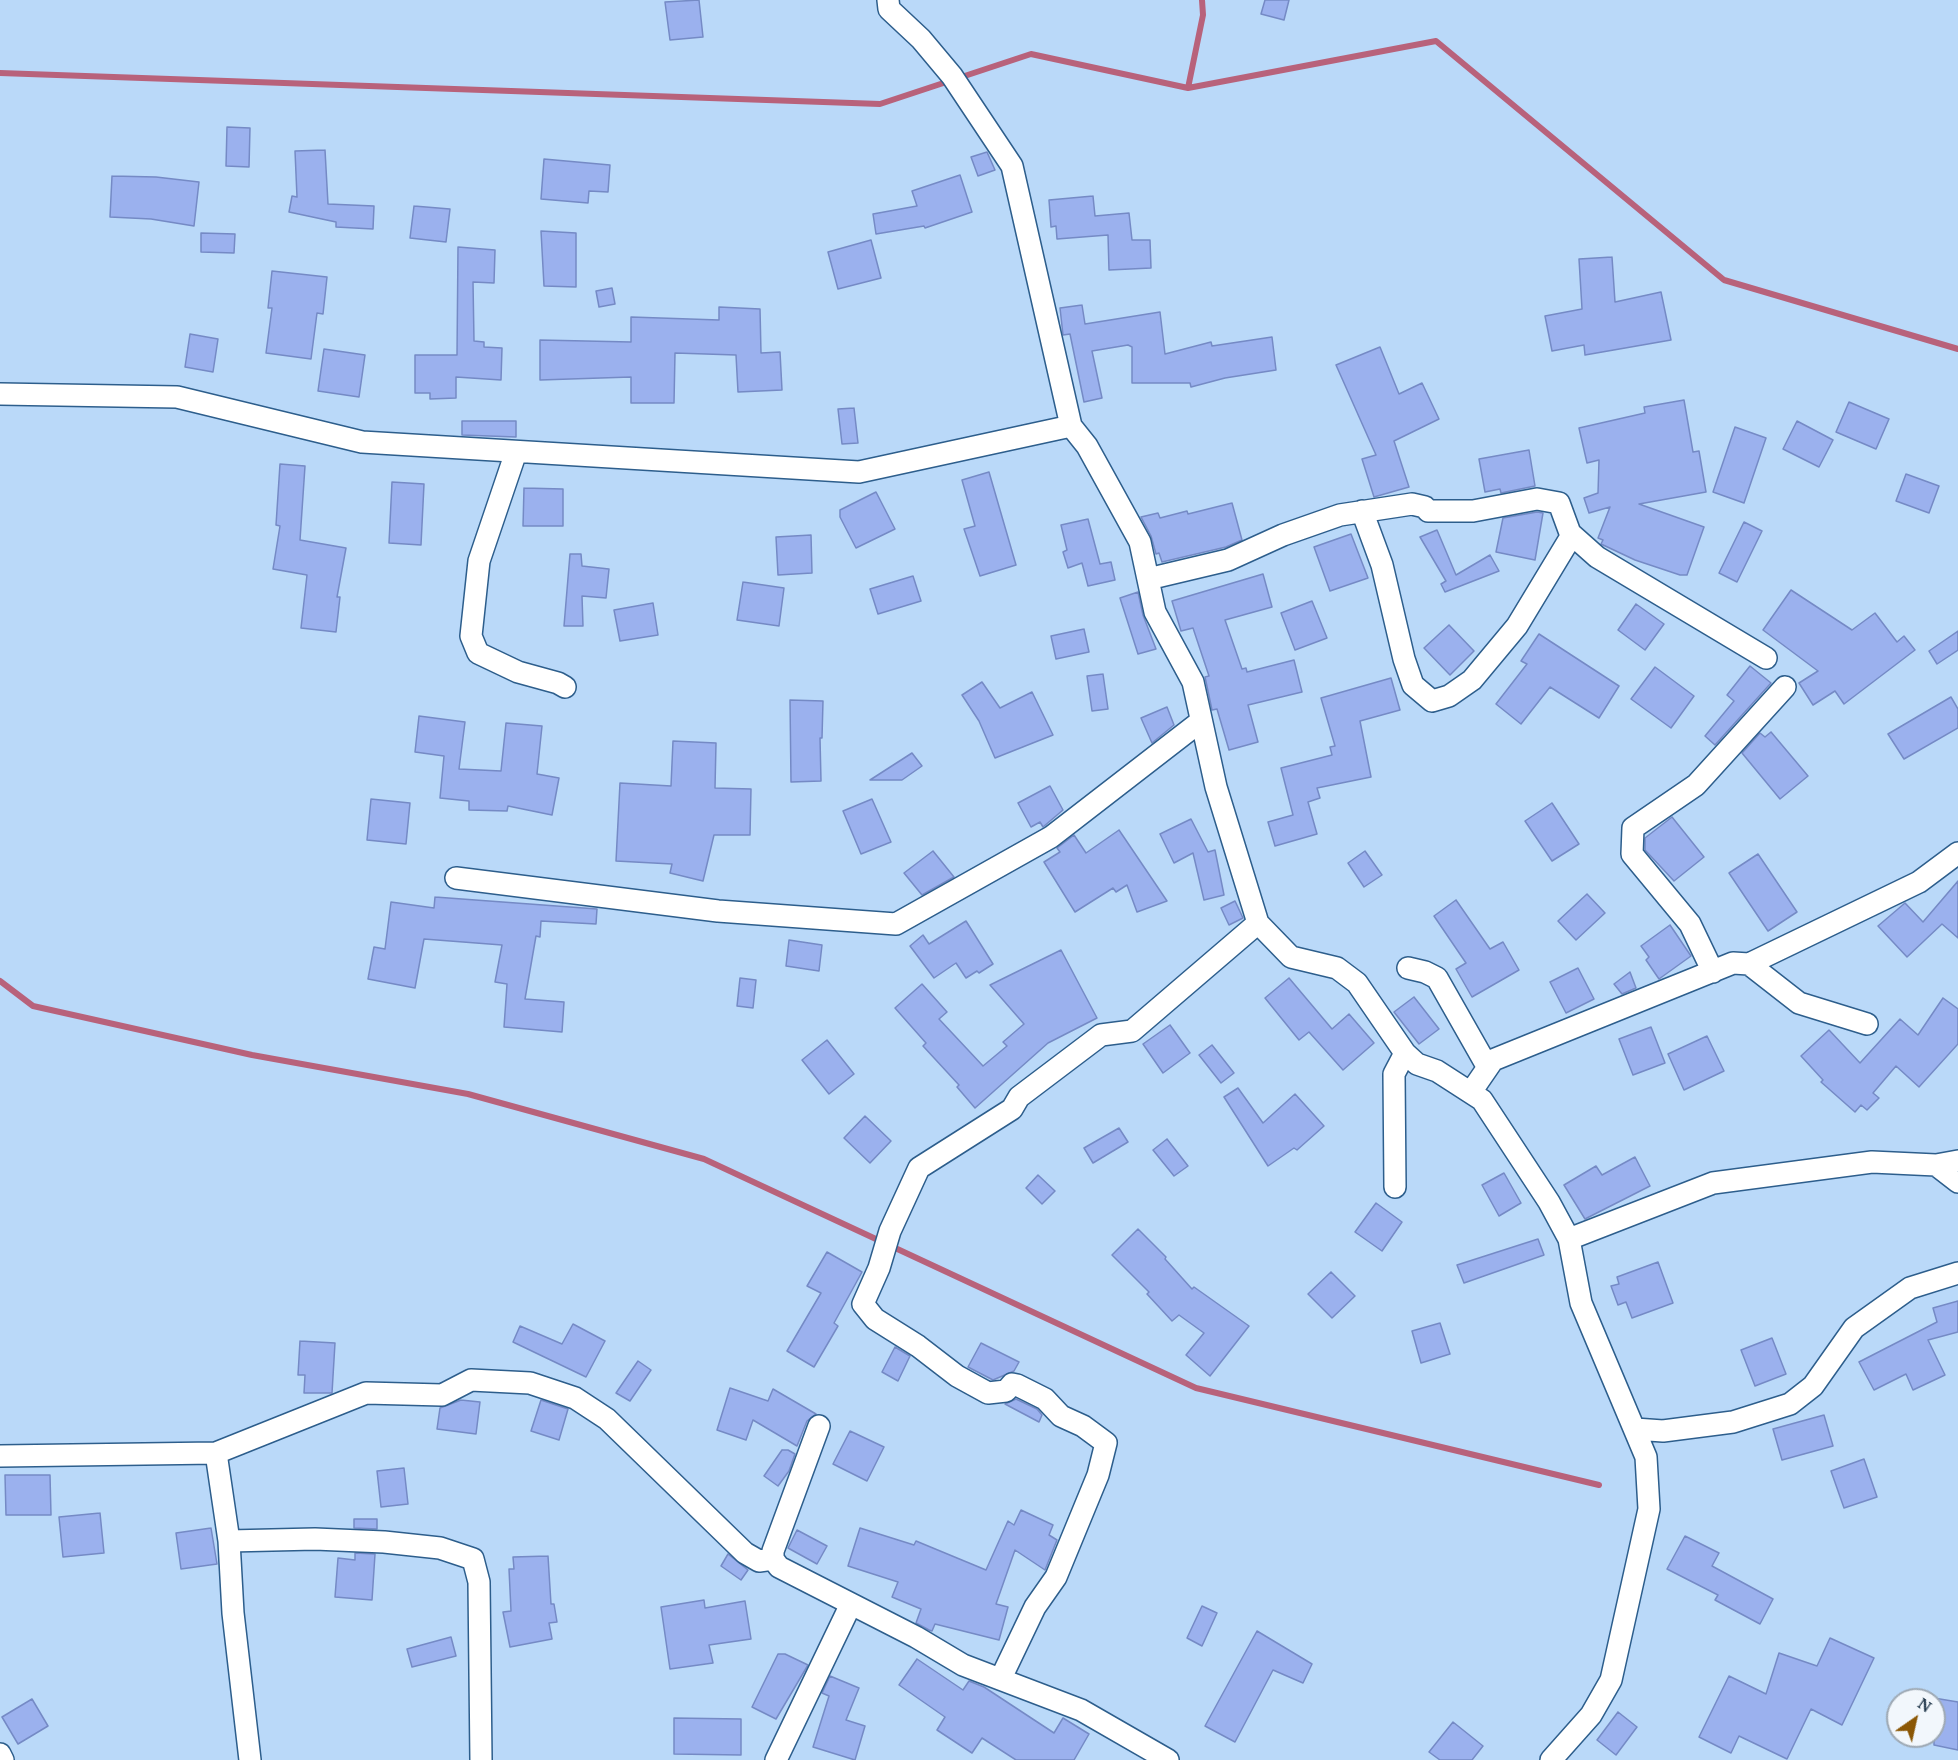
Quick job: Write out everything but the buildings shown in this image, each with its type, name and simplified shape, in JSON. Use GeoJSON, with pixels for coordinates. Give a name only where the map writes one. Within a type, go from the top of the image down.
{"type":"FeatureCollection","features":[{"type":"Feature","properties":{"kind":"street"},"geometry":{"type":"LineString","coordinates":[[888,0],[889,9],[921,39],[952,76],[1012,166],[1071,426],[1087,446],[1140,542],[1155,612],[1192,682],[1216,787],[1258,923],[1291,957],[1337,968],[1357,983],[1405,1053],[1417,1064],[1437,1071],[1482,1100],[1549,1202],[1569,1239],[1581,1303],[1646,1457],[1649,1509],[1611,1680],[1591,1715],[1551,1760]]}},
{"type":"Feature","properties":{"kind":"street"},"geometry":{"type":"LineString","coordinates":[[0,394],[177,398],[362,442],[859,471],[1071,426]]}},
{"type":"Feature","properties":{"kind":"street"},"geometry":{"type":"LineString","coordinates":[[516,452],[479,561],[471,636],[478,653],[518,672],[565,687]]}},
{"type":"Feature","properties":{"kind":"street"},"geometry":{"type":"LineString","coordinates":[[1148,579],[1228,560],[1283,535],[1340,515],[1412,504],[1425,507],[1428,511],[1473,511],[1537,499],[1559,503],[1572,535],[1596,557],[1766,658]]}},
{"type":"Feature","properties":{"kind":"street"},"geometry":{"type":"LineString","coordinates":[[1362,512],[1382,565],[1413,685],[1432,701],[1449,696],[1472,680],[1517,626],[1572,535]]}},
{"type":"Feature","properties":{"kind":"street"},"geometry":{"type":"LineString","coordinates":[[1713,972],[1690,924],[1632,854],[1634,828],[1696,785],[1785,687]]}},
{"type":"Feature","properties":{"kind":"street"},"geometry":{"type":"LineString","coordinates":[[456,878],[718,911],[896,924],[1051,837],[1201,721]]}},
{"type":"Feature","properties":{"kind":"street"},"geometry":{"type":"LineString","coordinates":[[1471,1092],[1493,1060],[1733,963],[1749,964],[1919,882],[1958,854]]}},
{"type":"Feature","properties":{"kind":"street"},"geometry":{"type":"LineString","coordinates":[[1000,1678],[1035,1607],[1056,1577],[1098,1475],[1106,1443],[1083,1426],[1061,1416],[1045,1399],[1017,1385],[1012,1384],[1006,1391],[988,1393],[957,1377],[918,1346],[875,1319],[863,1304],[879,1268],[890,1231],[919,1168],[1012,1109],[1020,1097],[1101,1035],[1132,1031],[1258,923]]}},
{"type":"Feature","properties":{"kind":"street"},"geometry":{"type":"LineString","coordinates":[[1749,964],[1799,1003],[1867,1024]]}},
{"type":"Feature","properties":{"kind":"street"},"geometry":{"type":"LineString","coordinates":[[1408,968],[1437,978],[1487,1066]]}},
{"type":"Feature","properties":{"kind":"street"},"geometry":{"type":"LineString","coordinates":[[1395,1187],[1394,1074],[1405,1053]]}},
{"type":"Feature","properties":{"kind":"street"},"geometry":{"type":"LineString","coordinates":[[1569,1239],[1713,1183],[1872,1162],[1936,1165],[1958,1161]]}},
{"type":"Feature","properties":{"kind":"street"},"geometry":{"type":"LineString","coordinates":[[1936,1165],[1958,1182]]}},
{"type":"Feature","properties":{"kind":"street"},"geometry":{"type":"LineString","coordinates":[[1635,1430],[1663,1431],[1733,1422],[1790,1404],[1813,1386],[1854,1328],[1910,1288],[1958,1273]]}},
{"type":"Feature","properties":{"kind":"street"},"geometry":{"type":"LineString","coordinates":[[0,1456],[216,1453],[366,1393],[442,1395],[471,1380],[530,1383],[576,1398],[607,1419],[745,1553],[759,1561],[773,1559]]}},
{"type":"Feature","properties":{"kind":"street"},"geometry":{"type":"LineString","coordinates":[[819,1426],[773,1551],[773,1559],[779,1567],[916,1637],[963,1665],[1081,1710],[1168,1760]]}},
{"type":"Feature","properties":{"kind":"street"},"geometry":{"type":"LineString","coordinates":[[216,1453],[229,1541],[233,1613],[250,1760]]}},
{"type":"Feature","properties":{"kind":"street"},"geometry":{"type":"LineString","coordinates":[[229,1541],[315,1539],[384,1542],[440,1548],[472,1559],[479,1582],[481,1760]]}},
{"type":"Feature","properties":{"kind":"street"},"geometry":{"type":"LineString","coordinates":[[776,1760],[851,1604]]}},
{"type":"Feature","properties":{"kind":"street"},"geometry":{"type":"LineString","coordinates":[[0,1754],[3,1760]]}},
{"type":"Feature","properties":{"kind":"waterway"},"geometry":{"type":"LineString","coordinates":[[1188,88],[1203,15],[1202,0]]}},
{"type":"Feature","properties":{"kind":"waterway"},"geometry":{"type":"LineString","coordinates":[[0,73],[880,104],[1031,54],[1188,88],[1436,41],[1724,280],[1958,349]]}},
{"type":"Feature","properties":{"kind":"waterway"},"geometry":{"type":"LineString","coordinates":[[0,981],[33,1006],[252,1055],[468,1094],[704,1159],[1196,1388],[1599,1485]]}}]}
